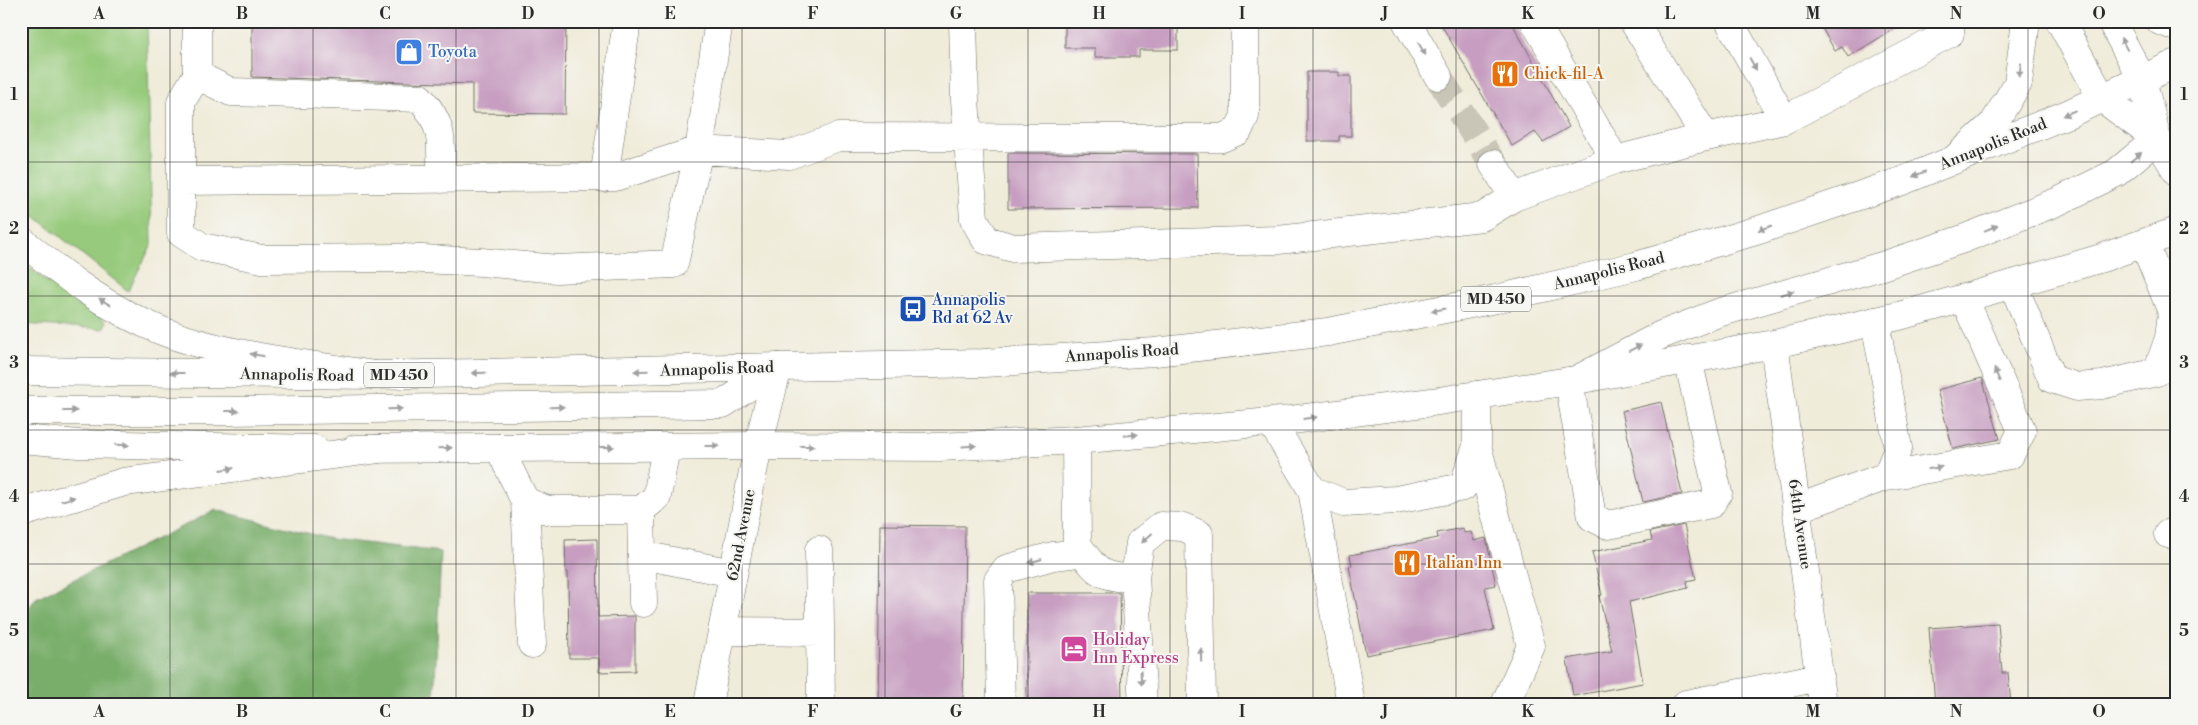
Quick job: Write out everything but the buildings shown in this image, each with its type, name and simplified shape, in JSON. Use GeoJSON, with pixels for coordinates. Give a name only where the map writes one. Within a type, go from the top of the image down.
{"type":"FeatureCollection","features":[{"type":"Feature","properties":{"kind":"main road"},"geometry":{"type":"LineString","coordinates":[[197,21],[197,75],[181,102],[181,233],[202,246],[262,259],[403,258],[481,262],[556,269],[674,264],[699,150],[719,21]]}},
{"type":"Feature","properties":{"kind":"main road"},"geometry":{"type":"LineString","coordinates":[[604,178],[627,21]]}},
{"type":"Feature","properties":{"kind":"main road"},"geometry":{"type":"LineString","coordinates":[[963,21],[974,219],[986,240],[1013,248],[1278,240],[1482,217],[1514,197],[1615,160],[1784,120],[1950,33],[1950,21]]}},
{"type":"Feature","properties":{"kind":"main road"},"geometry":{"type":"LineString","coordinates":[[182,181],[604,178],[615,177],[699,150],[789,155],[838,137],[1222,138],[1238,131],[1245,116],[1245,21]]}},
{"type":"Feature","properties":{"kind":"main road"},"geometry":{"type":"LineString","coordinates":[[1406,21],[1438,76]]}},
{"type":"Feature","properties":{"kind":"main road"},"geometry":{"type":"LineString","coordinates":[[1534,21],[1615,160]]}},
{"type":"Feature","properties":{"kind":"main road"},"geometry":{"type":"LineString","coordinates":[[1633,21],[1706,137]]}},
{"type":"Feature","properties":{"kind":"main road"},"geometry":{"type":"LineString","coordinates":[[1729,21],[1784,120]]}},
{"type":"Feature","properties":{"kind":"main road"},"geometry":{"type":"LineString","coordinates":[[1956,158],[1994,123],[2018,83],[2026,21]]}},
{"type":"Feature","properties":{"kind":"main road"},"geometry":{"type":"LineString","coordinates":[[2060,21],[2102,98],[2157,139]]}},
{"type":"Feature","properties":{"kind":"main road"},"geometry":{"type":"LineString","coordinates":[[2112,21],[2142,80],[2157,139],[2177,172]]}},
{"type":"Feature","properties":{"kind":"main road"},"geometry":{"type":"LineString","coordinates":[[2160,21],[2177,27]]}},
{"type":"Feature","properties":{"kind":"main road","name":"Annapolis Road"},"geometry":{"type":"LineString","coordinates":[[21,371],[374,375],[984,363],[1146,353],[1328,332],[1496,299],[1636,266],[1759,230],[1902,181],[2102,98],[2177,63]]}},
{"type":"Feature","properties":{"kind":"main road"},"geometry":{"type":"LineString","coordinates":[[197,75],[231,92],[420,98],[432,112],[440,131],[441,179]]}},
{"type":"Feature","properties":{"kind":"main road"},"geometry":{"type":"LineString","coordinates":[[1573,380],[1661,335],[1718,313],[1882,266],[1963,239],[2059,201],[2116,173],[2157,139]]}},
{"type":"Feature","properties":{"kind":"main road"},"geometry":{"type":"LineString","coordinates":[[1493,164],[1514,197]]}},
{"type":"Feature","properties":{"kind":"main road"},"geometry":{"type":"LineString","coordinates":[[21,439],[79,444],[314,449],[758,446],[939,447],[1076,440],[1272,422],[1477,395],[1774,344],[1964,298],[2102,258],[2177,231]]}},
{"type":"Feature","properties":{"kind":"main road"},"geometry":{"type":"LineString","coordinates":[[21,240],[68,279],[122,312],[162,331],[215,348],[374,375]]}},
{"type":"Feature","properties":{"kind":"main road"},"geometry":{"type":"LineString","coordinates":[[2013,284],[2052,379],[2077,387],[2102,385],[2157,372],[2169,338],[2172,312],[2144,243]]}},
{"type":"Feature","properties":{"kind":"main road"},"geometry":{"type":"LineString","coordinates":[[1798,508],[1888,476],[2010,455],[2022,432],[1964,298]]}},
{"type":"Feature","properties":{"kind":"main road"},"geometry":{"type":"LineString","coordinates":[[1875,321],[1898,448],[1888,476]]}},
{"type":"Feature","properties":{"kind":"main road","name":"64th Avenue"},"geometry":{"type":"LineString","coordinates":[[1774,344],[1798,508],[1823,704]]}},
{"type":"Feature","properties":{"kind":"main road"},"geometry":{"type":"LineString","coordinates":[[1573,380],[1592,516],[1608,525],[1625,523],[1711,504],[1718,494],[1688,360]]}},
{"type":"Feature","properties":{"kind":"main road"},"geometry":{"type":"LineString","coordinates":[[21,411],[230,411],[724,404],[778,367]]}},
{"type":"Feature","properties":{"kind":"main road","name":"62nd Avenue"},"geometry":{"type":"LineString","coordinates":[[708,704],[758,446],[778,367]]}},
{"type":"Feature","properties":{"kind":"main road"},"geometry":{"type":"LineString","coordinates":[[1477,395],[1477,446],[1531,646],[1505,704]]}},
{"type":"Feature","properties":{"kind":"main road"},"geometry":{"type":"LineString","coordinates":[[1272,422],[1312,490],[1351,704]]}},
{"type":"Feature","properties":{"kind":"main road"},"geometry":{"type":"LineString","coordinates":[[1001,704],[998,580],[1006,569],[1053,556],[1071,554],[1077,544],[1076,440]]}},
{"type":"Feature","properties":{"kind":"main road"},"geometry":{"type":"LineString","coordinates":[[1312,490],[1343,503],[1396,500],[1463,487],[1477,446]]}},
{"type":"Feature","properties":{"kind":"main road"},"geometry":{"type":"LineString","coordinates":[[524,501],[547,510],[641,510],[657,497],[666,447]]}},
{"type":"Feature","properties":{"kind":"main road"},"geometry":{"type":"LineString","coordinates":[[500,448],[524,501],[532,644]]}},
{"type":"Feature","properties":{"kind":"main road"},"geometry":{"type":"LineString","coordinates":[[21,513],[124,482],[378,449]]}},
{"type":"Feature","properties":{"kind":"main road"},"geometry":{"type":"LineString","coordinates":[[641,510],[644,603]]}},
{"type":"Feature","properties":{"kind":"main road"},"geometry":{"type":"LineString","coordinates":[[1143,704],[1135,577],[1140,543],[1161,526],[1183,527],[1199,534],[1202,704]]}},
{"type":"Feature","properties":{"kind":"main road"},"geometry":{"type":"LineString","coordinates":[[1077,544],[1094,569],[1116,578],[1135,577]]}},
{"type":"Feature","properties":{"kind":"main road"},"geometry":{"type":"LineString","coordinates":[[819,550],[821,704]]}},
{"type":"Feature","properties":{"kind":"main road"},"geometry":{"type":"LineString","coordinates":[[642,555],[733,573]]}},
{"type":"Feature","properties":{"kind":"main road"},"geometry":{"type":"LineString","coordinates":[[722,631],[820,632]]}},
{"type":"Feature","properties":{"kind":"main road"},"geometry":{"type":"LineString","coordinates":[[1686,704],[1820,677]]}},
{"type":"Feature","properties":{"kind":"green space"},"geometry":{"type":"Polygon","coordinates":[[[21,21],[147,21],[152,244],[128,291],[21,205],[21,21]]]}},
{"type":"Feature","properties":{"kind":"green space"},"geometry":{"type":"Polygon","coordinates":[[[21,258],[38,275],[106,321],[104,329],[21,324],[21,258]]]}},
{"type":"Feature","properties":{"kind":"green space"},"geometry":{"type":"Polygon","coordinates":[[[216,510],[331,539],[441,552],[434,704],[21,704],[21,619],[36,598],[216,510]]]}},
{"type":"Feature","properties":{"kind":"tunnel"},"geometry":{"type":"LineString","coordinates":[[1438,76],[1493,164]]}},
{"type":"Feature","properties":{"kind":"place","name":"Toyota"},"geometry":{"type":"Point","coordinates":[409,52]}},
{"type":"Feature","properties":{"kind":"place","name":"Chick-fil-A"},"geometry":{"type":"Point","coordinates":[1505,74]}},
{"type":"Feature","properties":{"kind":"place","name":"Annapolis Rd at 62 Av"},"geometry":{"type":"Point","coordinates":[913,309]}},
{"type":"Feature","properties":{"kind":"place","name":"Italian Inn"},"geometry":{"type":"Point","coordinates":[1407,563]}},
{"type":"Feature","properties":{"kind":"place","name":"Holiday Inn Express"},"geometry":{"type":"Point","coordinates":[1074,649]}}]}
